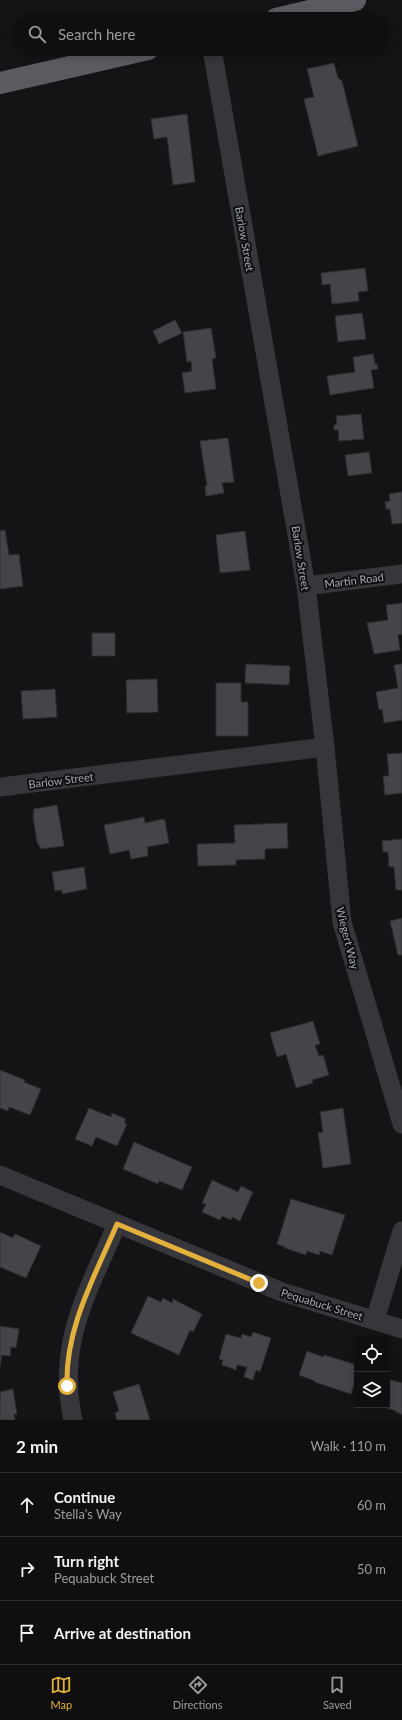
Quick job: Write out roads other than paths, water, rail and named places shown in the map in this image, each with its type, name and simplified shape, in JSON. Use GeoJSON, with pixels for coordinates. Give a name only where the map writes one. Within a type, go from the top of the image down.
{"type":"FeatureCollection","features":[{"type":"Feature","properties":{"kind":"highway"},"geometry":{"type":"LineString","coordinates":[[305,12],[355,0]]}},
{"type":"Feature","properties":{"kind":"highway"},"geometry":{"type":"LineString","coordinates":[[0,83],[118,56]]}},
{"type":"Feature","properties":{"kind":"street","name":"Barlow Street"},"geometry":{"type":"LineString","coordinates":[[0,787],[325,747],[306,586],[213,56]]}},
{"type":"Feature","properties":{"kind":"street","name":"Martin Road"},"geometry":{"type":"LineString","coordinates":[[306,586],[402,574]]}},
{"type":"Feature","properties":{"kind":"street","name":"Wiegert Way"},"geometry":{"type":"LineString","coordinates":[[325,747],[342,922],[402,1124]]}},
{"type":"Feature","properties":{"kind":"street","name":"Pequabuck Street"},"geometry":{"type":"LineString","coordinates":[[0,1175],[282,1292],[402,1328]]}},
{"type":"Feature","properties":{"kind":"street"},"geometry":{"type":"LineString","coordinates":[[72,1420],[69,1405],[67,1376],[73,1331],[79,1313],[117,1224]]}},
{"type":"Feature","properties":{"kind":"street"},"geometry":{"type":"LineString","coordinates":[[374,1320],[402,1231]]}}]}
